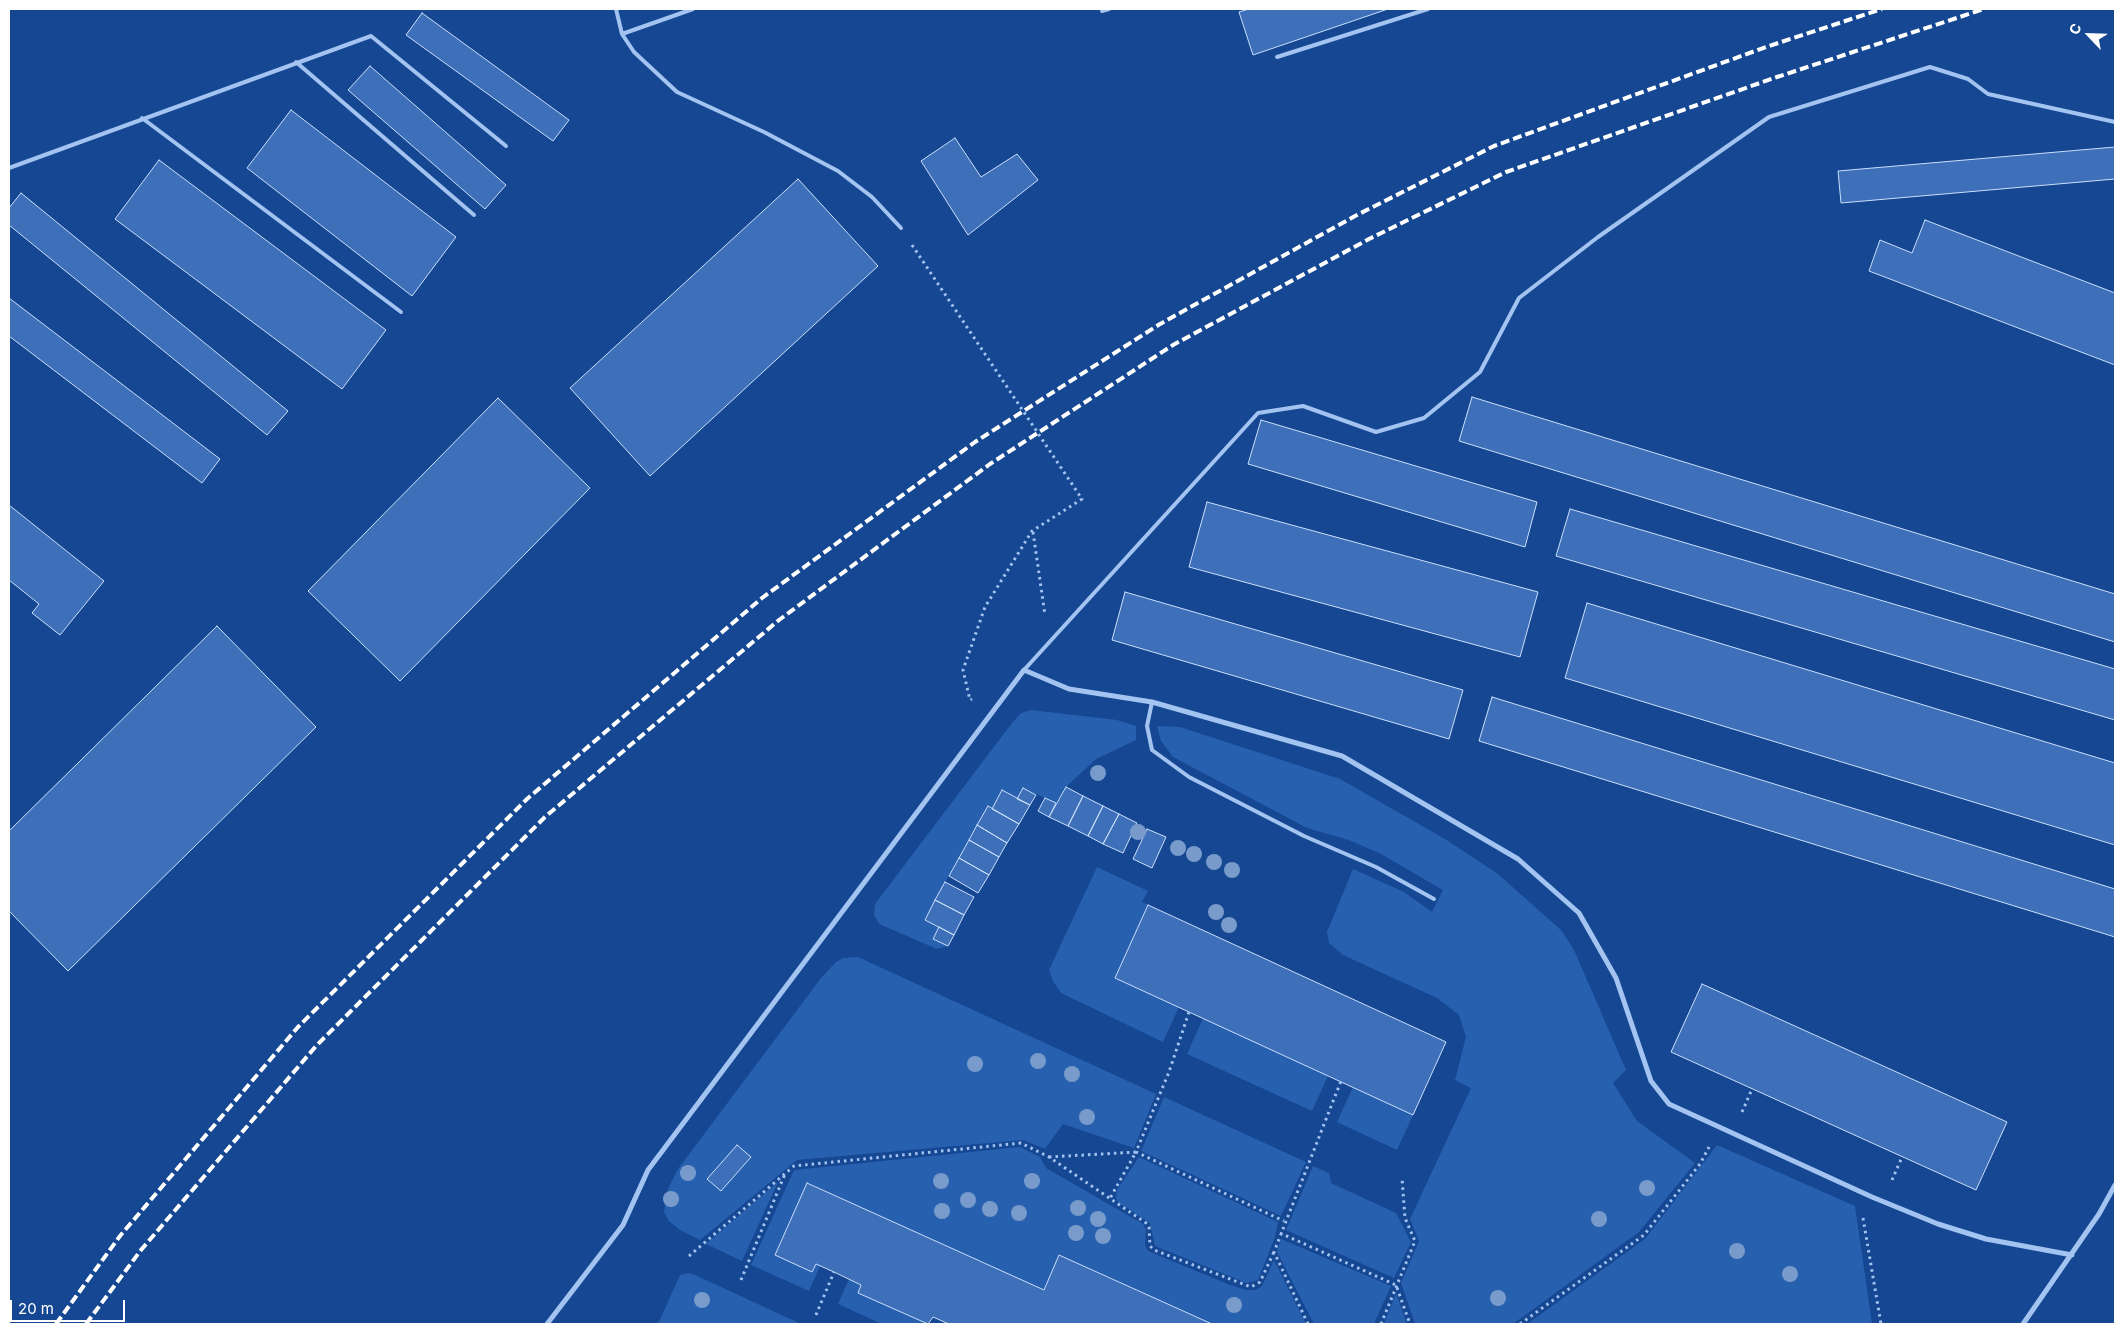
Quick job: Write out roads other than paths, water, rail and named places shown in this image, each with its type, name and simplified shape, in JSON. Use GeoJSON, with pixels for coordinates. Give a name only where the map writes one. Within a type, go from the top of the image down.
{"type":"FeatureCollection","features":[{"type":"Feature","properties":{"kind":"street"},"geometry":{"type":"LineString","coordinates":[[547,1324],[623,1225],[648,1170],[1024,670],[1069,689],[1152,702],[1342,756],[1518,859],[1579,913],[1616,978],[1651,1081],[1669,1104],[1872,1197],[1938,1224],[1986,1239],[2072,1254]]}},
{"type":"Feature","properties":{"kind":"street"},"geometry":{"type":"LineString","coordinates":[[2023,1324],[2099,1214],[2115,1185]]}},
{"type":"Feature","properties":{"kind":"lane"},"geometry":{"type":"LineString","coordinates":[[616,9],[622,34],[634,52],[677,92],[764,132],[838,171],[872,197],[901,228]]}},
{"type":"Feature","properties":{"kind":"lane"},"geometry":{"type":"LineString","coordinates":[[622,34],[694,9]]}},
{"type":"Feature","properties":{"kind":"lane"},"geometry":{"type":"LineString","coordinates":[[1102,11],[1109,9]]}},
{"type":"Feature","properties":{"kind":"lane"},"geometry":{"type":"LineString","coordinates":[[1277,57],[1428,9]]}},
{"type":"Feature","properties":{"kind":"lane"},"geometry":{"type":"LineString","coordinates":[[9,168],[371,36],[506,146]]}},
{"type":"Feature","properties":{"kind":"lane"},"geometry":{"type":"LineString","coordinates":[[296,62],[474,215]]}},
{"type":"Feature","properties":{"kind":"lane"},"geometry":{"type":"LineString","coordinates":[[1024,670],[1058,630],[1258,413],[1303,406],[1376,432],[1424,418],[1480,372],[1503,333],[1519,298],[1598,237],[1769,117],[1930,67],[1968,79],[1988,94],[2115,122]]}},
{"type":"Feature","properties":{"kind":"lane"},"geometry":{"type":"LineString","coordinates":[[142,118],[401,312]]}},
{"type":"Feature","properties":{"kind":"lane"},"geometry":{"type":"LineString","coordinates":[[1152,702],[1147,726],[1152,750],[1189,777],[1304,836],[1376,867],[1434,899]]}},
{"type":"Feature","properties":{"kind":"railway"},"geometry":{"type":"LineString","coordinates":[[56,1324],[120,1236],[298,1027],[527,799],[762,598],[975,442],[1160,324],[1355,216],[1494,146],[1766,47],[1882,9]]}},
{"type":"Feature","properties":{"kind":"railway"},"geometry":{"type":"LineString","coordinates":[[86,1324],[141,1250],[317,1045],[545,817],[779,620],[990,464],[1173,345],[1369,239],[1506,172],[1777,77],[1984,9]]}}]}
